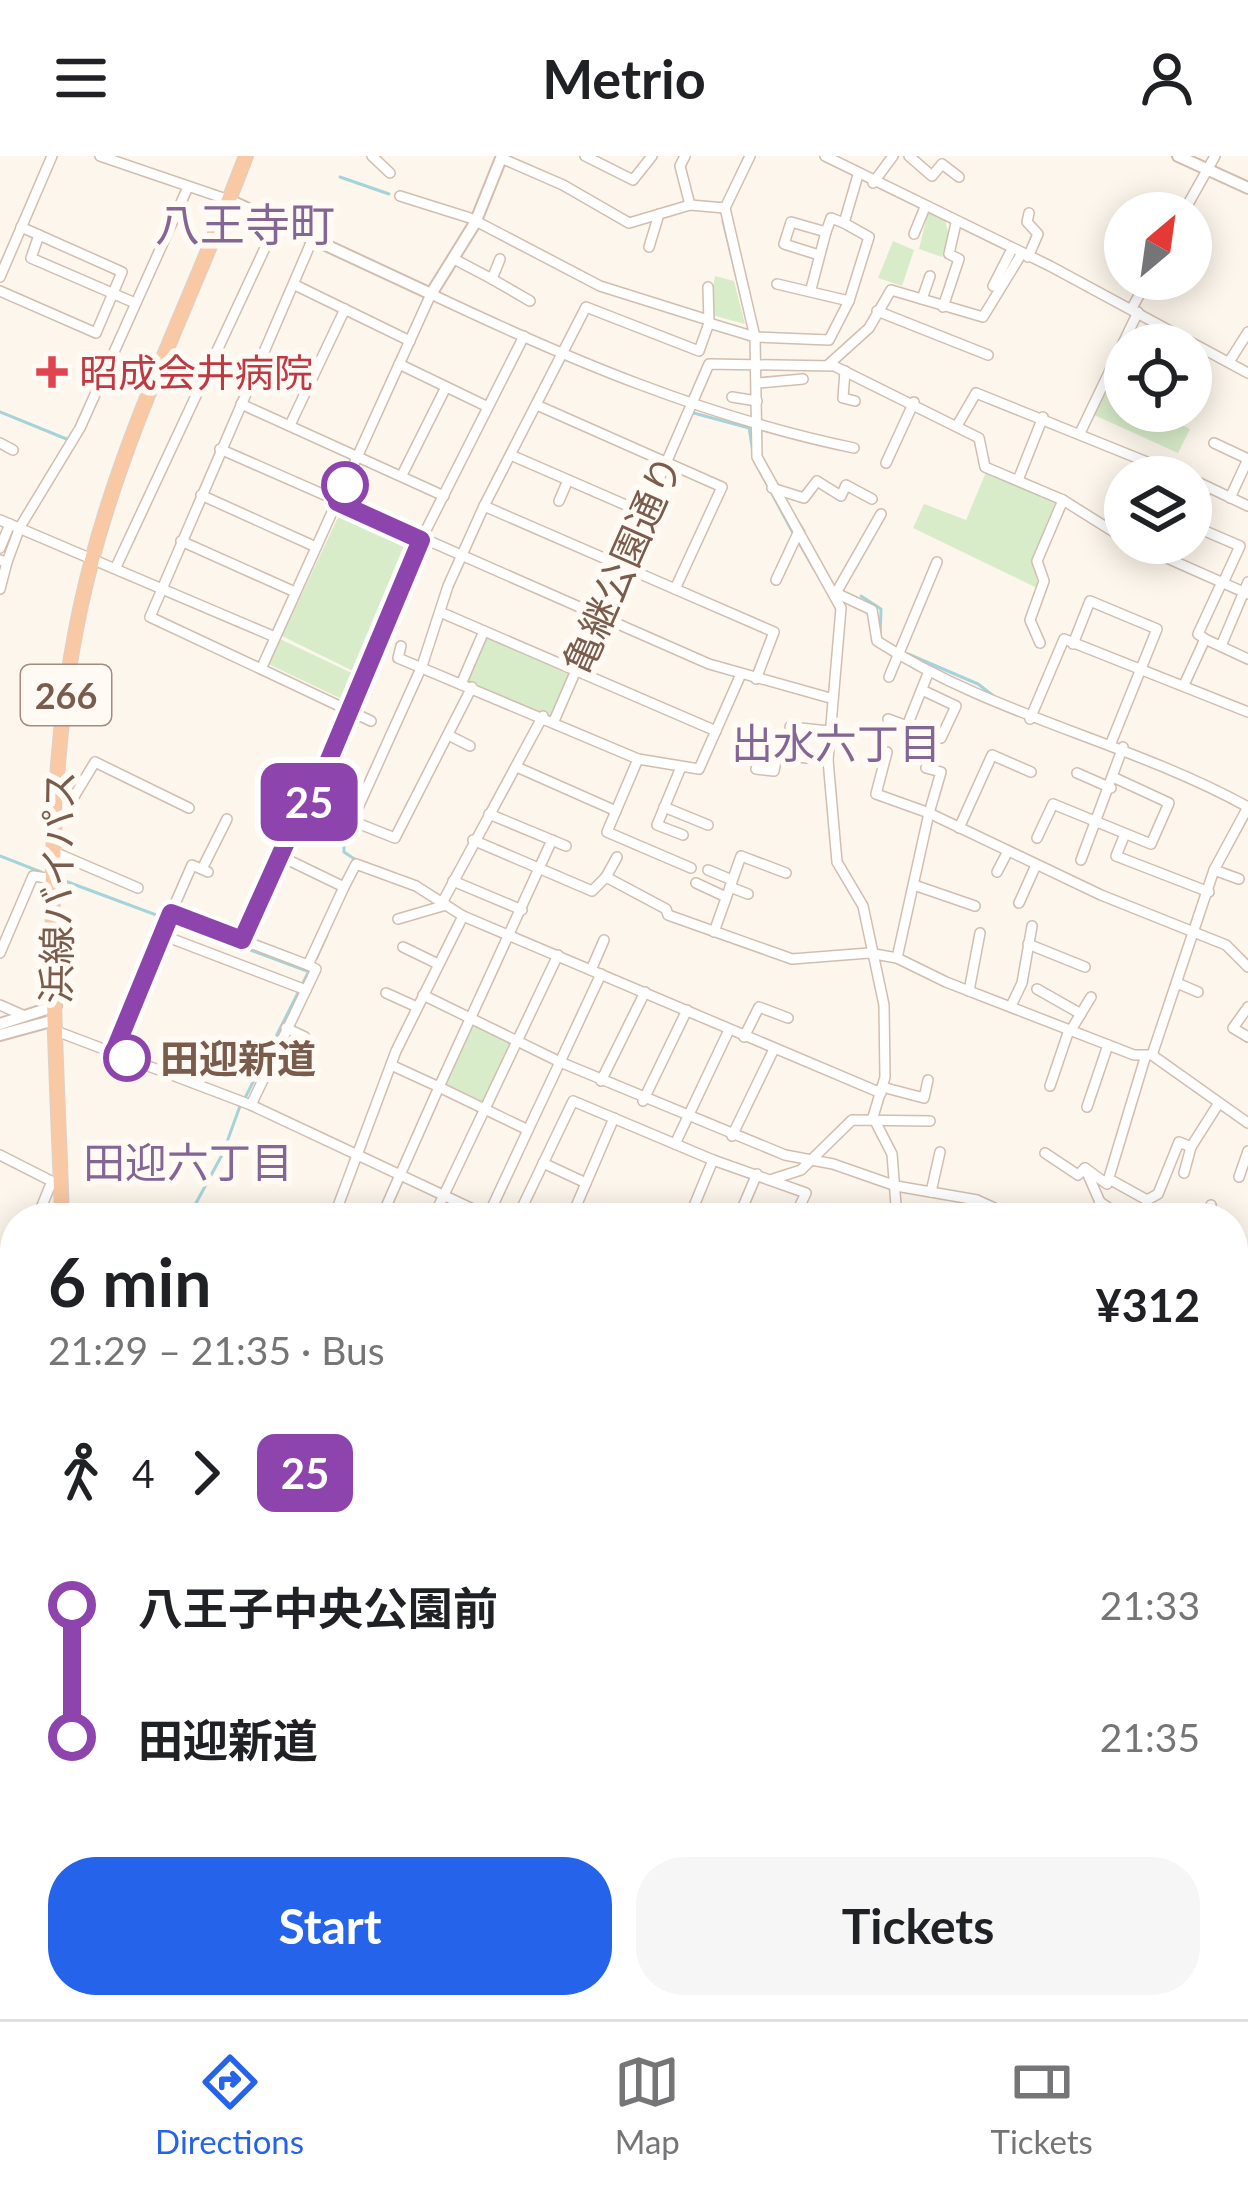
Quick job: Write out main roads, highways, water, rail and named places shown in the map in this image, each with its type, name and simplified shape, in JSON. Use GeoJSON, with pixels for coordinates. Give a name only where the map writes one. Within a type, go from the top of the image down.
{"type":"FeatureCollection","features":[{"type":"Feature","properties":{"kind":"highway","name":"浜線バイパス"},"geometry":{"type":"LineString","coordinates":[[60,1203],[54,852],[66,696],[92,557],[153,386],[246,156]]}},
{"type":"Feature","properties":{"kind":"waterway"},"geometry":{"type":"LineString","coordinates":[[340,177],[389,194]]}},
{"type":"Feature","properties":{"kind":"waterway"},"geometry":{"type":"LineString","coordinates":[[158,243],[171,212]]}},
{"type":"Feature","properties":{"kind":"waterway"},"geometry":{"type":"LineString","coordinates":[[723,221],[746,316]]}},
{"type":"Feature","properties":{"kind":"waterway"},"geometry":{"type":"LineString","coordinates":[[0,412],[69,440]]}},
{"type":"Feature","properties":{"kind":"waterway"},"geometry":{"type":"LineString","coordinates":[[690,412],[749,428]]}},
{"type":"Feature","properties":{"kind":"waterway"},"geometry":{"type":"LineString","coordinates":[[749,427],[753,453]]}},
{"type":"Feature","properties":{"kind":"waterway"},"geometry":{"type":"LineString","coordinates":[[755,462],[793,533]]}},
{"type":"Feature","properties":{"kind":"waterway"},"geometry":{"type":"LineString","coordinates":[[783,498],[804,531]]}},
{"type":"Feature","properties":{"kind":"waterway"},"geometry":{"type":"LineString","coordinates":[[798,541],[814,569]]}},
{"type":"Feature","properties":{"kind":"waterway"},"geometry":{"type":"LineString","coordinates":[[861,596],[881,609],[880,637]]}},
{"type":"Feature","properties":{"kind":"waterway"},"geometry":{"type":"LineString","coordinates":[[908,654],[978,684],[995,697]]}},
{"type":"Feature","properties":{"kind":"waterway"},"geometry":{"type":"LineString","coordinates":[[344,833],[344,852],[356,860]]}},
{"type":"Feature","properties":{"kind":"waterway"},"geometry":{"type":"LineString","coordinates":[[0,856],[41,872]]}},
{"type":"Feature","properties":{"kind":"waterway"},"geometry":{"type":"LineString","coordinates":[[65,881],[307,971]]}},
{"type":"Feature","properties":{"kind":"waterway"},"geometry":{"type":"LineString","coordinates":[[316,959],[327,935]]}},
{"type":"Feature","properties":{"kind":"waterway"},"geometry":{"type":"LineString","coordinates":[[245,1098],[311,967]]}},
{"type":"Feature","properties":{"kind":"waterway"},"geometry":{"type":"LineString","coordinates":[[196,1203],[223,1153],[240,1106]]}},
{"type":"Feature","properties":{"kind":"place","name":"昭成会井病院"},"geometry":{"type":"Point","coordinates":[52,372]}},
{"type":"Feature","properties":{"kind":"place","name":"田迎新道"},"geometry":{"type":"Point","coordinates":[127,1058]}},
{"type":"Feature","properties":{"kind":"district","name":"八王寺町"},"geometry":{"type":"Point","coordinates":[245,224]}},
{"type":"Feature","properties":{"kind":"district","name":"出水六丁目"},"geometry":{"type":"Point","coordinates":[836,743]}},
{"type":"Feature","properties":{"kind":"district","name":"田迎六丁目"},"geometry":{"type":"Point","coordinates":[188,1162]}}]}
